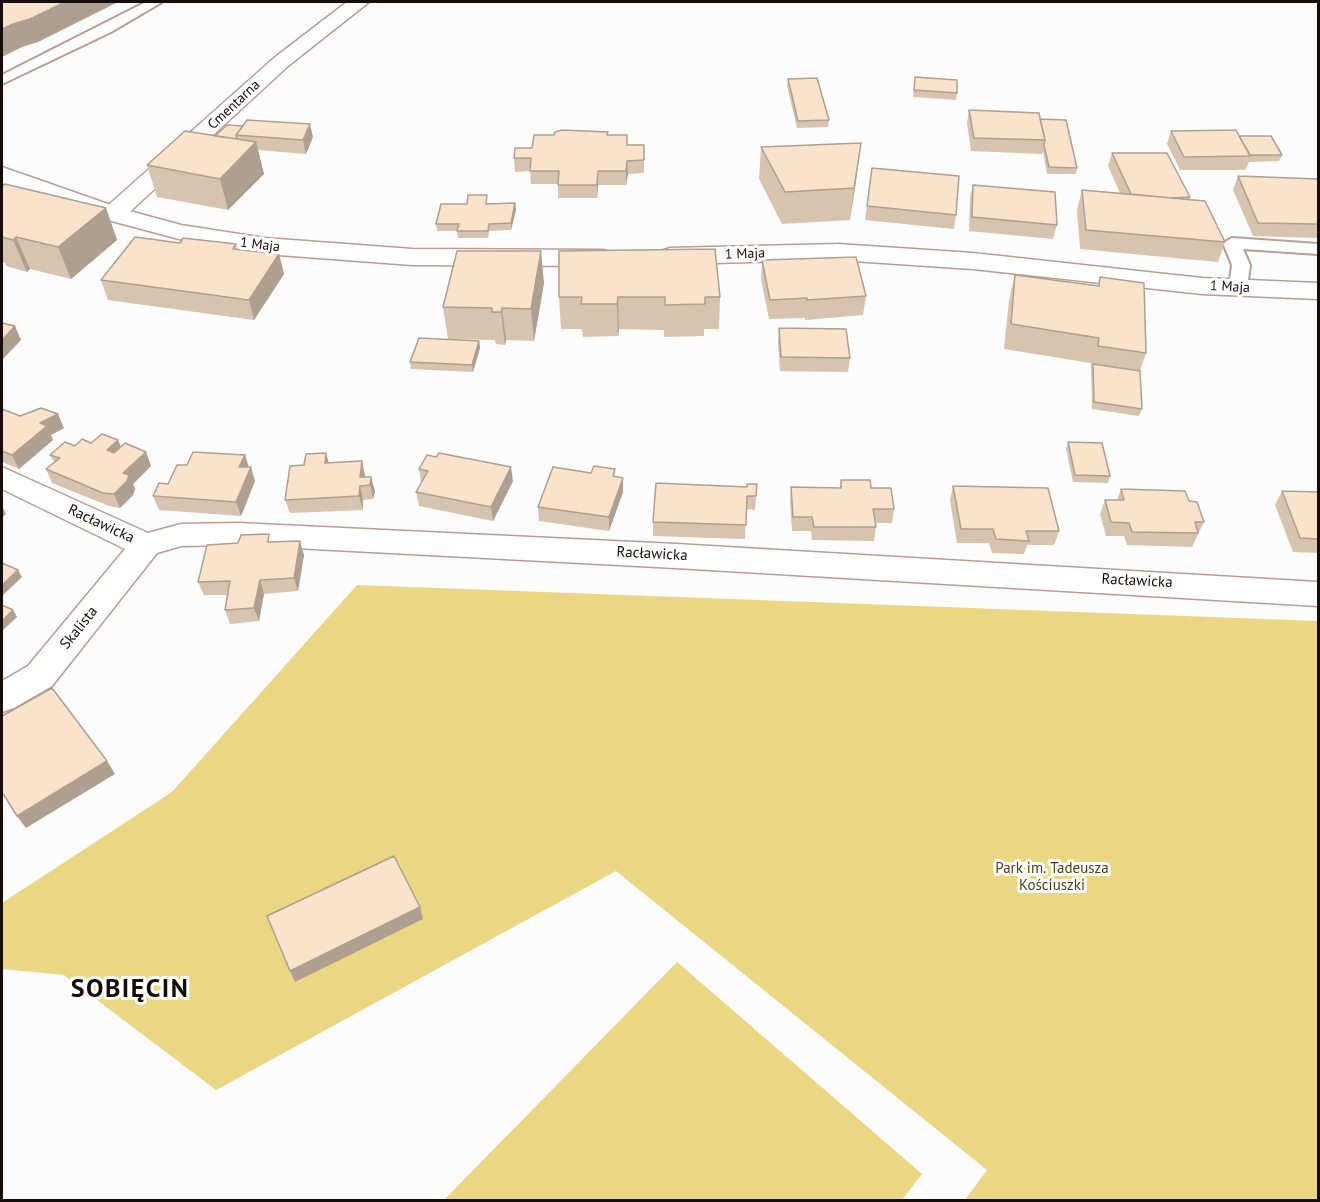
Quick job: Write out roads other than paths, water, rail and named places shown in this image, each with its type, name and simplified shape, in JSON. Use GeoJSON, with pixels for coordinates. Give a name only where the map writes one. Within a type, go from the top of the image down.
{"type":"FeatureCollection","features":[{"type":"Feature","properties":{"kind":"street","name":"Cmentarna"},"geometry":{"type":"LineString","coordinates":[[113,214],[281,62],[359,2]]}},
{"type":"Feature","properties":{"kind":"street","name":"1 Maja"},"geometry":{"type":"LineString","coordinates":[[2,174],[22,184],[113,214],[179,232],[221,240],[347,254],[412,257],[636,257],[838,252],[973,261],[1238,288],[1318,291]]}},
{"type":"Feature","properties":{"kind":"street","name":"Racławicka"},"geometry":{"type":"LineString","coordinates":[[2,477],[146,545],[181,535],[250,534],[712,558],[1318,594]]}},
{"type":"Feature","properties":{"kind":"street","name":"Skalista"},"geometry":{"type":"LineString","coordinates":[[2,698],[40,676],[146,545]]}},
{"type":"Feature","properties":{"kind":"lane"},"geometry":{"type":"LineString","coordinates":[[2,80],[155,2]]}},
{"type":"Feature","properties":{"kind":"lane"},"geometry":{"type":"LineString","coordinates":[[1238,288],[1241,265],[1232,243],[1318,249]]}},
{"type":"Feature","properties":{"kind":"district","name":"SOBIĘCIN"},"geometry":{"type":"Point","coordinates":[130,990]}},
{"type":"Feature","properties":{"kind":"park label","name":"Park im. Tadeusza Kościuszki"},"geometry":{"type":"Point","coordinates":[1052,878]}}]}
